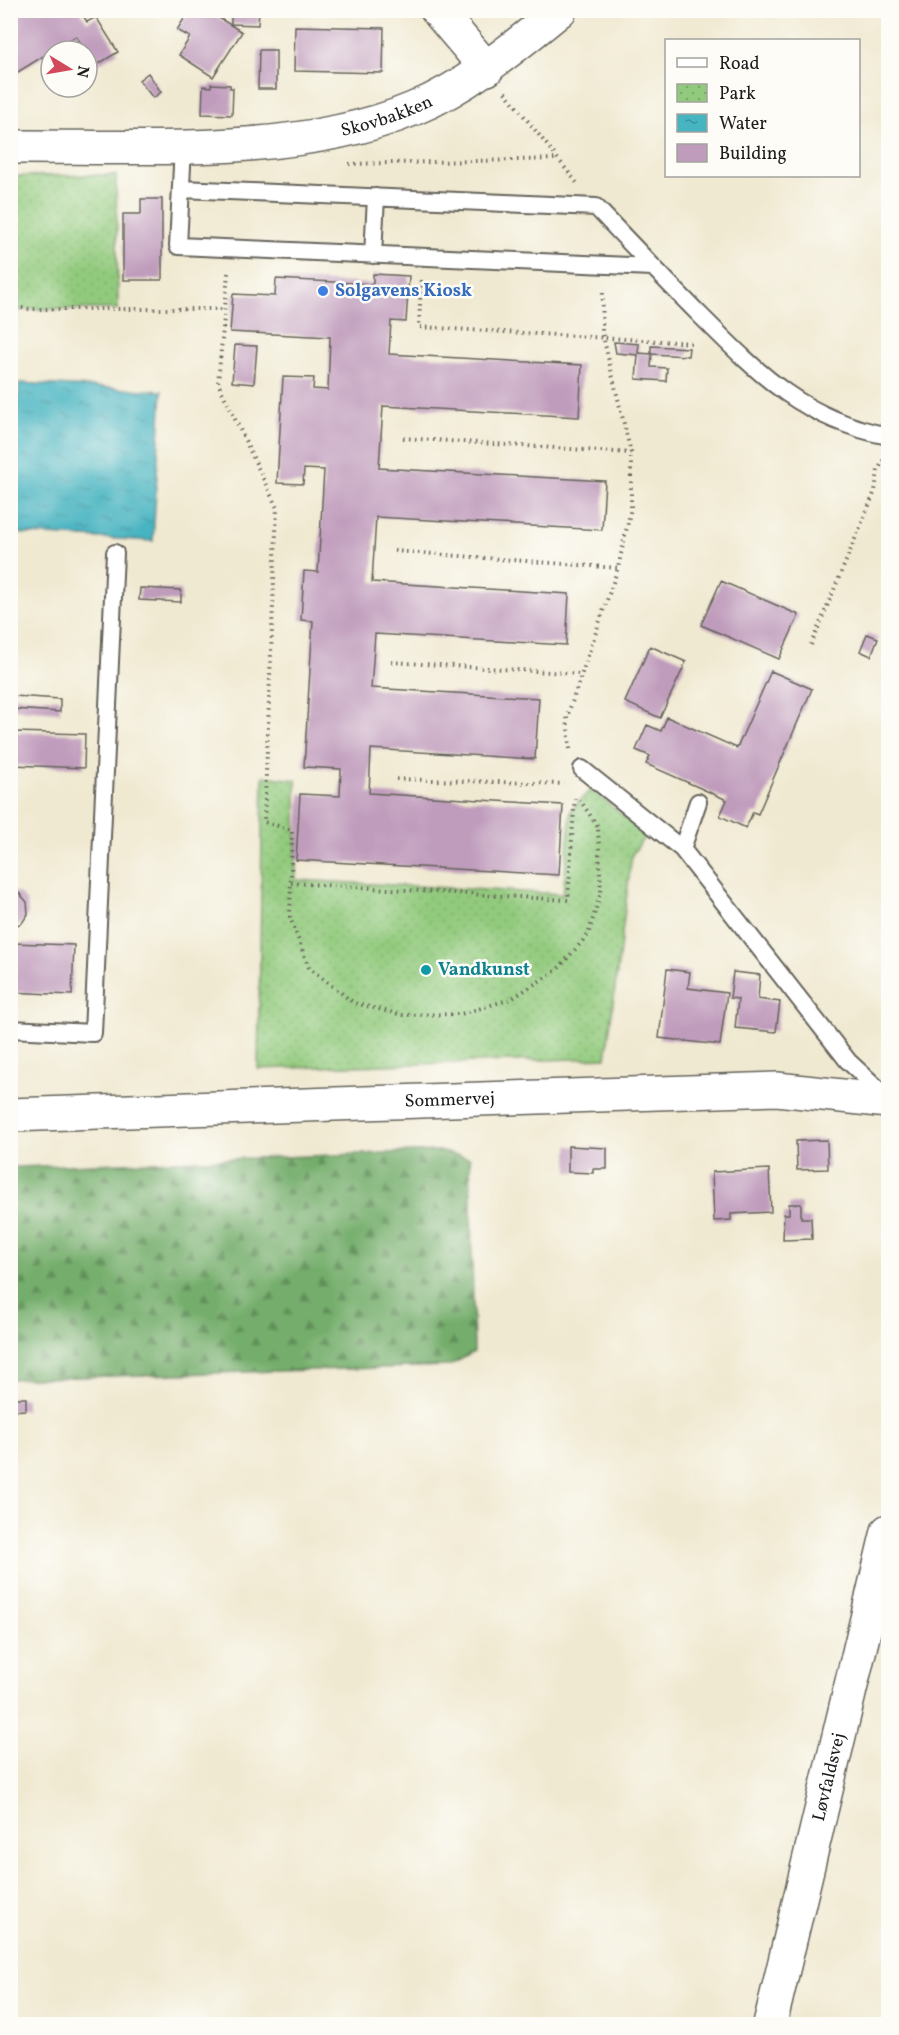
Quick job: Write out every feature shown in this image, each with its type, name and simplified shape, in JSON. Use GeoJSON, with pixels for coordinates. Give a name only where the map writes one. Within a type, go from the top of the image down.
{"type":"FeatureCollection","features":[{"type":"Feature","properties":{"kind":"street"},"geometry":{"type":"LineString","coordinates":[[437,10],[487,69]]}},
{"type":"Feature","properties":{"kind":"street","name":"Skovbakken"},"geometry":{"type":"LineString","coordinates":[[10,147],[183,146],[278,141],[349,129],[412,109],[487,69],[560,10]]}},
{"type":"Feature","properties":{"kind":"street","name":"Sommervej"},"geometry":{"type":"LineString","coordinates":[[10,1115],[777,1089],[888,1100]]}},
{"type":"Feature","properties":{"kind":"street","name":"Løvfaldsvej"},"geometry":{"type":"LineString","coordinates":[[770,2025],[888,1531]]}},
{"type":"Feature","properties":{"kind":"lane"},"geometry":{"type":"LineString","coordinates":[[183,146],[178,246],[652,267]]}},
{"type":"Feature","properties":{"kind":"lane"},"geometry":{"type":"LineString","coordinates":[[181,189],[596,207],[652,267],[768,382],[810,409],[856,430],[888,436]]}},
{"type":"Feature","properties":{"kind":"lane"},"geometry":{"type":"LineString","coordinates":[[374,255],[376,197]]}},
{"type":"Feature","properties":{"kind":"lane"},"geometry":{"type":"LineString","coordinates":[[10,1029],[93,1033],[115,554]]}},
{"type":"Feature","properties":{"kind":"lane"},"geometry":{"type":"LineString","coordinates":[[576,763],[682,849],[848,1060],[888,1100]]}},
{"type":"Feature","properties":{"kind":"lane"},"geometry":{"type":"LineString","coordinates":[[682,849],[698,802]]}},
{"type":"Feature","properties":{"kind":"path"},"geometry":{"type":"LineString","coordinates":[[487,69],[596,207]]}},
{"type":"Feature","properties":{"kind":"path"},"geometry":{"type":"LineString","coordinates":[[347,164],[558,159]]}},
{"type":"Feature","properties":{"kind":"path"},"geometry":{"type":"LineString","coordinates":[[393,164],[393,172]]}},
{"type":"Feature","properties":{"kind":"path"},"geometry":{"type":"LineString","coordinates":[[232,249],[218,383],[277,508],[264,822],[292,830],[290,917],[309,968],[354,1003],[402,1015],[461,1014],[511,999],[557,970],[588,935],[601,892],[598,827],[564,777],[576,763],[567,717],[618,568],[631,508],[631,453],[603,338],[604,265]]}},
{"type":"Feature","properties":{"kind":"path"},"geometry":{"type":"LineString","coordinates":[[422,276],[419,327],[696,344],[720,335]]}},
{"type":"Feature","properties":{"kind":"path"},"geometry":{"type":"LineString","coordinates":[[10,306],[29,309],[224,309]]}},
{"type":"Feature","properties":{"kind":"path"},"geometry":{"type":"LineString","coordinates":[[403,438],[631,453]]}},
{"type":"Feature","properties":{"kind":"path"},"geometry":{"type":"LineString","coordinates":[[811,645],[875,491],[878,470],[888,450]]}},
{"type":"Feature","properties":{"kind":"path"},"geometry":{"type":"LineString","coordinates":[[394,551],[618,568]]}},
{"type":"Feature","properties":{"kind":"path"},"geometry":{"type":"LineString","coordinates":[[392,662],[582,674]]}},
{"type":"Feature","properties":{"kind":"path"},"geometry":{"type":"LineString","coordinates":[[396,779],[570,784]]}},
{"type":"Feature","properties":{"kind":"path"},"geometry":{"type":"LineString","coordinates":[[291,883],[568,900],[575,793]]}},
{"type":"Feature","properties":{"kind":"green space"},"geometry":{"type":"Polygon","coordinates":[[[116,175],[118,309],[29,309],[11,312],[11,176],[116,175]]]}},
{"type":"Feature","properties":{"kind":"green space"},"geometry":{"type":"Polygon","coordinates":[[[263,776],[296,780],[296,880],[563,894],[571,810],[591,789],[646,835],[632,855],[606,1058],[258,1069],[263,776]]]}},
{"type":"Feature","properties":{"kind":"green space"},"geometry":{"type":"Polygon","coordinates":[[[439,1151],[470,1158],[474,1352],[449,1366],[11,1379],[10,1171],[16,1167],[439,1151]]]}},
{"type":"Feature","properties":{"kind":"water"},"geometry":{"type":"Polygon","coordinates":[[[19,383],[162,391],[153,541],[11,533],[19,383]]]}},
{"type":"Feature","properties":{"kind":"building"},"geometry":{"type":"Polygon","coordinates":[[[21,10],[80,10],[87,22],[96,17],[118,52],[99,64],[99,39],[78,39],[76,36],[71,39],[39,39],[39,59],[13,75],[10,72],[10,17],[21,10]]]}},
{"type":"Feature","properties":{"kind":"building"},"geometry":{"type":"Polygon","coordinates":[[[206,10],[242,32],[213,77],[179,55],[190,37],[177,30],[189,11],[201,18],[206,10]]]}},
{"type":"Feature","properties":{"kind":"building"},"geometry":{"type":"Polygon","coordinates":[[[222,10],[259,10],[258,25],[231,24],[231,15],[222,15],[222,10]]]}},
{"type":"Feature","properties":{"kind":"building"},"geometry":{"type":"Polygon","coordinates":[[[295,26],[384,28],[383,73],[294,71],[295,26]]]}},
{"type":"Feature","properties":{"kind":"building"},"geometry":{"type":"Polygon","coordinates":[[[259,50],[276,50],[276,89],[258,89],[259,50]]]}},
{"type":"Feature","properties":{"kind":"building"},"geometry":{"type":"Polygon","coordinates":[[[148,73],[161,92],[153,98],[139,80],[148,73]]]}},
{"type":"Feature","properties":{"kind":"building"},"geometry":{"type":"Polygon","coordinates":[[[211,84],[230,85],[230,88],[233,88],[232,115],[202,114],[203,86],[211,87],[211,84]]]}},
{"type":"Feature","properties":{"kind":"building"},"geometry":{"type":"Polygon","coordinates":[[[141,199],[162,199],[162,280],[123,280],[123,214],[141,214],[141,199]]]}},
{"type":"Feature","properties":{"kind":"building"},"geometry":{"type":"Polygon","coordinates":[[[373,274],[409,276],[406,322],[391,321],[389,354],[582,365],[579,417],[383,406],[379,468],[605,481],[602,530],[376,517],[372,582],[569,594],[566,645],[375,634],[371,688],[539,698],[535,759],[371,749],[369,793],[563,805],[559,875],[296,860],[300,794],[340,796],[341,769],[304,767],[313,621],[301,620],[304,571],[318,572],[324,470],[304,469],[303,484],[277,483],[283,377],[314,378],[313,389],[328,390],[330,337],[230,332],[233,294],[275,296],[276,279],[373,284],[373,274]]]}},
{"type":"Feature","properties":{"kind":"building"},"geometry":{"type":"Polygon","coordinates":[[[614,342],[639,344],[638,353],[652,354],[651,367],[667,368],[666,381],[636,379],[638,355],[616,353],[614,342]]]}},
{"type":"Feature","properties":{"kind":"building"},"geometry":{"type":"Polygon","coordinates":[[[235,345],[257,346],[254,384],[232,382],[235,345]]]}},
{"type":"Feature","properties":{"kind":"building"},"geometry":{"type":"Polygon","coordinates":[[[651,346],[689,348],[688,356],[651,354],[651,346]]]}},
{"type":"Feature","properties":{"kind":"building"},"geometry":{"type":"Polygon","coordinates":[[[721,581],[799,615],[779,659],[701,625],[721,581]]]}},
{"type":"Feature","properties":{"kind":"building"},"geometry":{"type":"Polygon","coordinates":[[[140,588],[181,590],[181,602],[139,600],[140,588]]]}},
{"type":"Feature","properties":{"kind":"building"},"geometry":{"type":"Polygon","coordinates":[[[867,634],[878,638],[871,656],[860,651],[867,634]]]}},
{"type":"Feature","properties":{"kind":"building"},"geometry":{"type":"Polygon","coordinates":[[[650,646],[686,662],[660,718],[625,702],[650,646]]]}},
{"type":"Feature","properties":{"kind":"building"},"geometry":{"type":"Polygon","coordinates":[[[771,671],[812,689],[758,814],[753,812],[746,828],[720,816],[727,800],[646,764],[650,756],[636,750],[647,725],[661,731],[667,717],[737,748],[771,671]]]}},
{"type":"Feature","properties":{"kind":"building"},"geometry":{"type":"Polygon","coordinates":[[[13,696],[60,699],[60,712],[12,709],[13,696]]]}},
{"type":"Feature","properties":{"kind":"building"},"geometry":{"type":"Polygon","coordinates":[[[14,732],[85,734],[84,768],[13,765],[14,732]]]}},
{"type":"Feature","properties":{"kind":"building"},"geometry":{"type":"Polygon","coordinates":[[[10,891],[19,893],[27,902],[28,914],[22,923],[10,928],[10,891]]]}},
{"type":"Feature","properties":{"kind":"building"},"geometry":{"type":"Polygon","coordinates":[[[10,943],[74,945],[72,995],[10,992],[10,943]]]}},
{"type":"Feature","properties":{"kind":"building"},"geometry":{"type":"Polygon","coordinates":[[[667,969],[690,972],[688,988],[727,993],[720,1045],[659,1038],[667,969]]]}},
{"type":"Feature","properties":{"kind":"building"},"geometry":{"type":"Polygon","coordinates":[[[733,972],[760,975],[758,999],[780,1002],[776,1032],[735,1028],[738,999],[730,998],[733,972]]]}},
{"type":"Feature","properties":{"kind":"building"},"geometry":{"type":"Polygon","coordinates":[[[827,1140],[828,1169],[797,1170],[796,1141],[827,1140]]]}},
{"type":"Feature","properties":{"kind":"building"},"geometry":{"type":"Polygon","coordinates":[[[568,1146],[607,1148],[607,1169],[593,1169],[593,1173],[568,1172],[568,1146]]]}},
{"type":"Feature","properties":{"kind":"building"},"geometry":{"type":"Polygon","coordinates":[[[769,1169],[771,1212],[731,1214],[731,1220],[714,1221],[712,1172],[769,1169]]]}},
{"type":"Feature","properties":{"kind":"building"},"geometry":{"type":"Polygon","coordinates":[[[789,1204],[801,1204],[801,1218],[811,1218],[812,1239],[783,1240],[784,1214],[789,1214],[789,1204]]]}},
{"type":"Feature","properties":{"kind":"building"},"geometry":{"type":"Polygon","coordinates":[[[10,1398],[26,1398],[26,1410],[10,1411],[10,1398]]]}},
{"type":"Feature","properties":{"kind":"place","name":"Solgavens Kiosk"},"geometry":{"type":"Point","coordinates":[323,291]}},
{"type":"Feature","properties":{"kind":"place","name":"Vandkunst"},"geometry":{"type":"Point","coordinates":[426,970]}}]}
